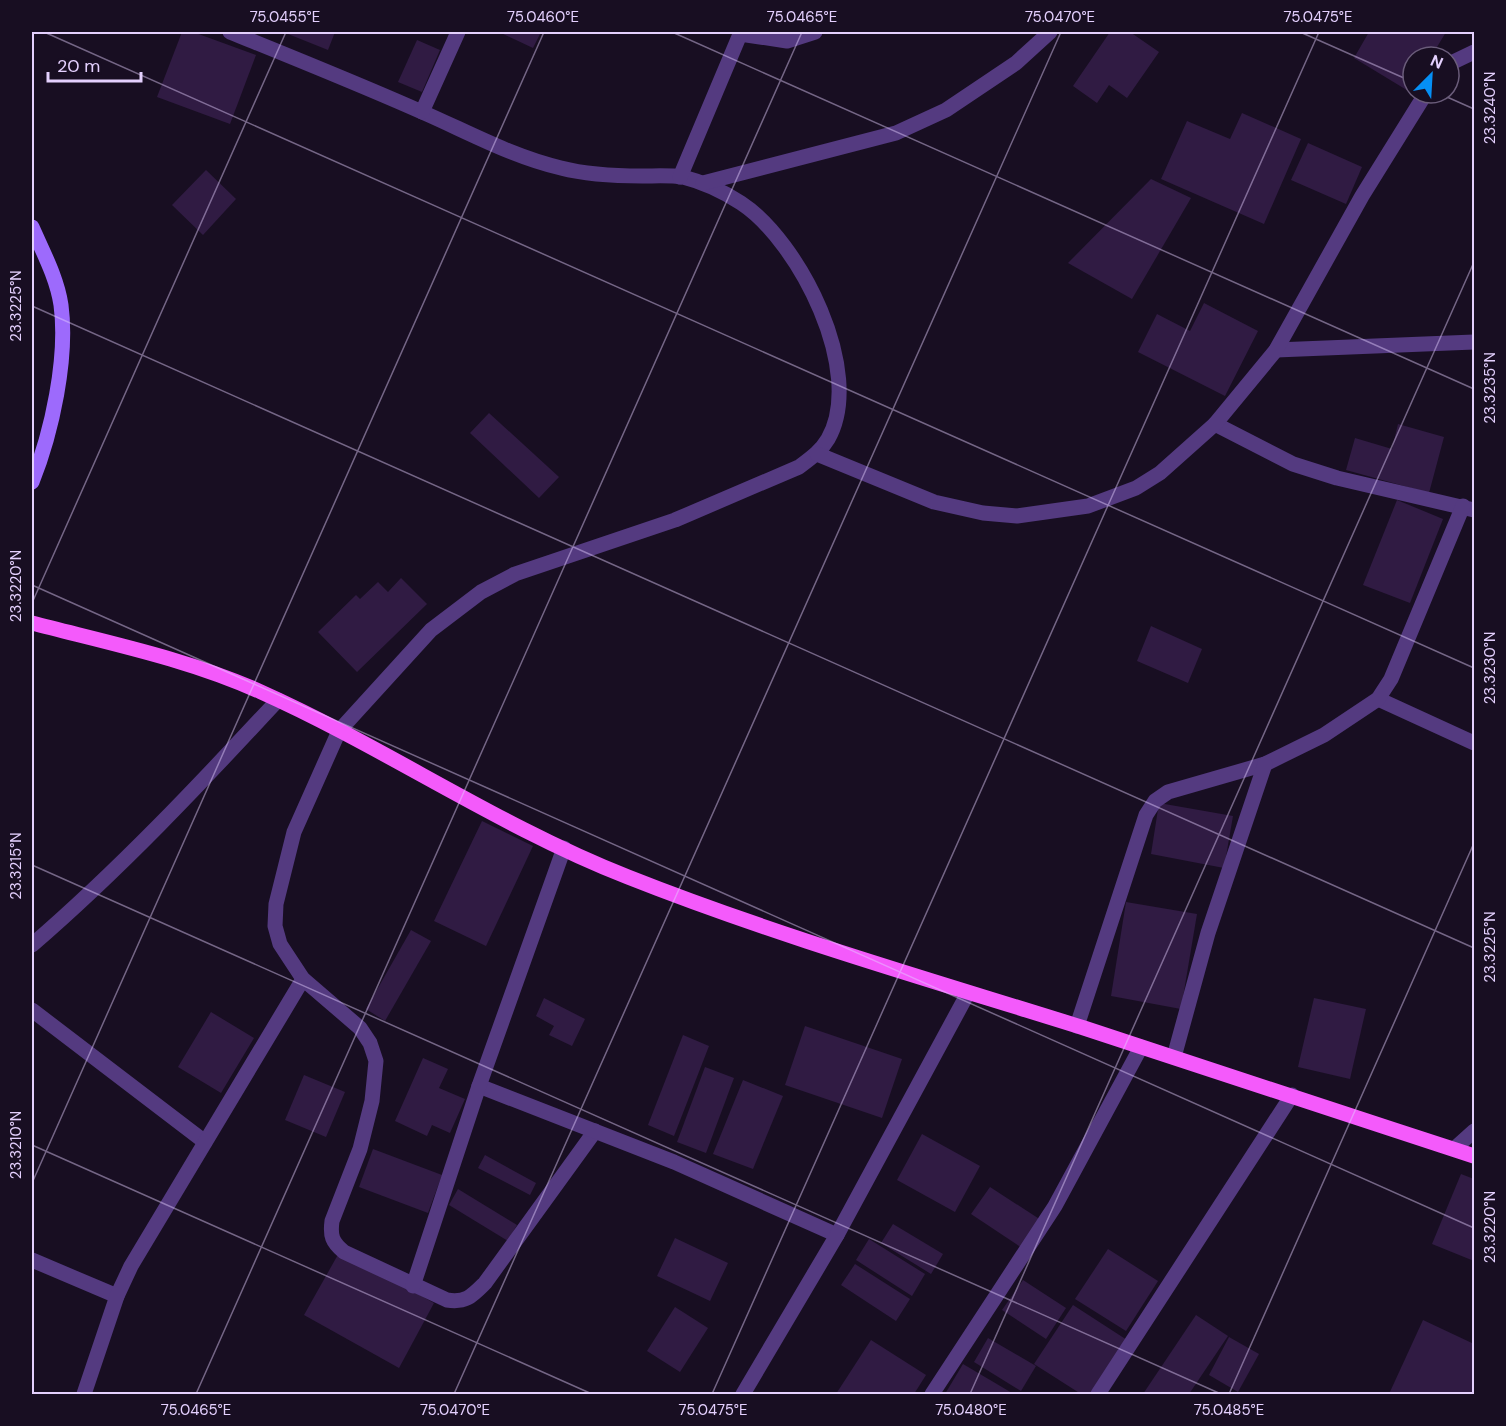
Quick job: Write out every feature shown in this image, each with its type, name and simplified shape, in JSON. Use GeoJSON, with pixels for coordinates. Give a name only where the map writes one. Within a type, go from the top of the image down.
{"type":"FeatureCollection","features":[{"type":"Feature","properties":{"kind":"main road"},"geometry":{"type":"LineString","coordinates":[[32,227],[48,263],[60,303],[63,340],[50,426],[32,482]]}},
{"type":"Feature","properties":{"kind":"main road"},"geometry":{"type":"LineString","coordinates":[[32,623],[182,661],[258,691],[339,731],[504,821],[627,877],[862,960],[1174,1057],[1474,1156]]}},
{"type":"Feature","properties":{"kind":"street"},"geometry":{"type":"LineString","coordinates":[[230,32],[422,112],[504,149],[561,168],[609,176],[680,177],[703,183],[742,204],[765,223],[793,257],[828,326],[836,365],[839,397],[829,437],[817,454],[799,467],[675,520],[515,574],[481,592],[431,630],[339,731],[294,832],[276,904],[276,926],[280,944],[303,979],[360,1028],[370,1043],[376,1061],[372,1101],[360,1149],[332,1221],[333,1243],[344,1252],[447,1300],[459,1302],[470,1298],[485,1283],[595,1131]]}},
{"type":"Feature","properties":{"kind":"street"},"geometry":{"type":"LineString","coordinates":[[422,112],[458,32]]}},
{"type":"Feature","properties":{"kind":"street"},"geometry":{"type":"LineString","coordinates":[[680,177],[741,33],[787,41],[815,32]]}},
{"type":"Feature","properties":{"kind":"street"},"geometry":{"type":"LineString","coordinates":[[703,183],[896,133],[946,110],[1016,63],[1050,32]]}},
{"type":"Feature","properties":{"kind":"street"},"geometry":{"type":"LineString","coordinates":[[817,454],[934,502],[983,513],[1017,516],[1088,506],[1136,488],[1160,473],[1215,424],[1276,350],[1362,196],[1419,105]]}},
{"type":"Feature","properties":{"kind":"street"},"geometry":{"type":"LineString","coordinates":[[1276,350],[1474,342]]}},
{"type":"Feature","properties":{"kind":"street"},"geometry":{"type":"LineString","coordinates":[[1077,1026],[1146,815],[1155,801],[1168,792],[1264,764],[1324,735],[1378,699],[1391,679],[1469,508],[1337,478],[1293,464],[1215,424]]}},
{"type":"Feature","properties":{"kind":"street"},"geometry":{"type":"LineString","coordinates":[[1378,699],[1474,743]]}},
{"type":"Feature","properties":{"kind":"street"},"geometry":{"type":"LineString","coordinates":[[32,945],[86,898],[149,836],[278,700]]}},
{"type":"Feature","properties":{"kind":"street"},"geometry":{"type":"LineString","coordinates":[[1174,1057],[1208,933],[1264,764]]}},
{"type":"Feature","properties":{"kind":"street"},"geometry":{"type":"LineString","coordinates":[[413,1286],[479,1086],[564,848]]}},
{"type":"Feature","properties":{"kind":"street"},"geometry":{"type":"LineString","coordinates":[[84,1395],[117,1296],[131,1266],[303,979]]}},
{"type":"Feature","properties":{"kind":"street"},"geometry":{"type":"LineString","coordinates":[[743,1395],[837,1235],[968,993]]}},
{"type":"Feature","properties":{"kind":"street"},"geometry":{"type":"LineString","coordinates":[[32,1010],[205,1142]]}},
{"type":"Feature","properties":{"kind":"street"},"geometry":{"type":"LineString","coordinates":[[932,1395],[1055,1206],[1141,1047]]}},
{"type":"Feature","properties":{"kind":"street"},"geometry":{"type":"LineString","coordinates":[[479,1086],[674,1162],[837,1235]]}},
{"type":"Feature","properties":{"kind":"street"},"geometry":{"type":"LineString","coordinates":[[1098,1395],[1292,1095]]}},
{"type":"Feature","properties":{"kind":"street"},"geometry":{"type":"LineString","coordinates":[[1454,1149],[1474,1131]]}},
{"type":"Feature","properties":{"kind":"street"},"geometry":{"type":"LineString","coordinates":[[32,1260],[117,1296]]}},
{"type":"Feature","properties":{"kind":"building"},"geometry":{"type":"Polygon","coordinates":[[[182,32],[193,32],[256,55],[230,124],[157,97],[182,32]]]}},
{"type":"Feature","properties":{"kind":"building"},"geometry":{"type":"Polygon","coordinates":[[[283,32],[335,32],[328,50],[283,32]]]}},
{"type":"Feature","properties":{"kind":"building"},"geometry":{"type":"Polygon","coordinates":[[[499,32],[541,32],[533,48],[499,32]]]}},
{"type":"Feature","properties":{"kind":"building"},"geometry":{"type":"Polygon","coordinates":[[[1110,32],[1130,32],[1159,52],[1127,98],[1109,85],[1097,103],[1073,86],[1110,32]]]}},
{"type":"Feature","properties":{"kind":"building"},"geometry":{"type":"Polygon","coordinates":[[[1369,32],[1446,32],[1438,45],[1401,45],[1401,87],[1354,58],[1369,32]]]}},
{"type":"Feature","properties":{"kind":"building"},"geometry":{"type":"Polygon","coordinates":[[[417,40],[440,50],[422,92],[398,82],[417,40]]]}},
{"type":"Feature","properties":{"kind":"building"},"geometry":{"type":"Polygon","coordinates":[[[1242,113],[1301,139],[1264,224],[1161,179],[1187,121],[1230,139],[1242,113]]]}},
{"type":"Feature","properties":{"kind":"building"},"geometry":{"type":"Polygon","coordinates":[[[1308,143],[1362,167],[1346,204],[1291,180],[1308,143]]]}},
{"type":"Feature","properties":{"kind":"building"},"geometry":{"type":"Polygon","coordinates":[[[206,170],[236,199],[203,235],[172,205],[206,170]]]}},
{"type":"Feature","properties":{"kind":"building"},"geometry":{"type":"Polygon","coordinates":[[[1151,179],[1191,198],[1132,299],[1068,263],[1151,179]]]}},
{"type":"Feature","properties":{"kind":"building"},"geometry":{"type":"Polygon","coordinates":[[[1204,303],[1258,331],[1225,396],[1138,352],[1157,314],[1190,331],[1204,303]]]}},
{"type":"Feature","properties":{"kind":"building"},"geometry":{"type":"Polygon","coordinates":[[[489,413],[559,477],[539,498],[470,433],[489,413]]]}},
{"type":"Feature","properties":{"kind":"building"},"geometry":{"type":"Polygon","coordinates":[[[1398,424],[1444,437],[1429,493],[1346,470],[1355,438],[1392,449],[1398,424]]]}},
{"type":"Feature","properties":{"kind":"building"},"geometry":{"type":"Polygon","coordinates":[[[1397,500],[1443,519],[1410,603],[1363,585],[1397,500]]]}},
{"type":"Feature","properties":{"kind":"building"},"geometry":{"type":"Polygon","coordinates":[[[401,578],[427,604],[357,672],[318,632],[356,595],[360,599],[378,582],[388,592],[401,578]]]}},
{"type":"Feature","properties":{"kind":"building"},"geometry":{"type":"Polygon","coordinates":[[[1151,626],[1202,649],[1188,683],[1137,661],[1151,626]]]}},
{"type":"Feature","properties":{"kind":"building"},"geometry":{"type":"Polygon","coordinates":[[[1159,803],[1233,816],[1224,868],[1151,854],[1159,803]]]}},
{"type":"Feature","properties":{"kind":"building"},"geometry":{"type":"Polygon","coordinates":[[[482,821],[533,846],[486,946],[434,921],[482,821]]]}},
{"type":"Feature","properties":{"kind":"building"},"geometry":{"type":"Polygon","coordinates":[[[1126,902],[1197,914],[1181,1009],[1111,996],[1126,902]]]}},
{"type":"Feature","properties":{"kind":"building"},"geometry":{"type":"Polygon","coordinates":[[[411,930],[431,941],[385,1021],[366,1009],[411,930]]]}},
{"type":"Feature","properties":{"kind":"building"},"geometry":{"type":"Polygon","coordinates":[[[544,998],[585,1019],[572,1046],[549,1035],[554,1026],[536,1016],[544,998]]]}},
{"type":"Feature","properties":{"kind":"building"},"geometry":{"type":"Polygon","coordinates":[[[1314,998],[1366,1009],[1350,1079],[1298,1067],[1314,998]]]}},
{"type":"Feature","properties":{"kind":"building"},"geometry":{"type":"Polygon","coordinates":[[[211,1012],[254,1038],[221,1093],[178,1067],[211,1012]]]}},
{"type":"Feature","properties":{"kind":"building"},"geometry":{"type":"Polygon","coordinates":[[[805,1026],[902,1059],[882,1118],[785,1085],[805,1026]]]}},
{"type":"Feature","properties":{"kind":"building"},"geometry":{"type":"Polygon","coordinates":[[[683,1035],[709,1046],[674,1136],[648,1125],[683,1035]]]}},
{"type":"Feature","properties":{"kind":"building"},"geometry":{"type":"Polygon","coordinates":[[[423,1058],[448,1069],[439,1088],[465,1099],[450,1133],[432,1125],[427,1136],[395,1121],[423,1058]]]}},
{"type":"Feature","properties":{"kind":"building"},"geometry":{"type":"Polygon","coordinates":[[[705,1067],[734,1078],[706,1153],[677,1142],[705,1067]]]}},
{"type":"Feature","properties":{"kind":"building"},"geometry":{"type":"Polygon","coordinates":[[[304,1075],[345,1092],[326,1137],[285,1120],[304,1075]]]}},
{"type":"Feature","properties":{"kind":"building"},"geometry":{"type":"Polygon","coordinates":[[[743,1080],[783,1096],[753,1169],[713,1154],[743,1080]]]}},
{"type":"Feature","properties":{"kind":"building"},"geometry":{"type":"Polygon","coordinates":[[[922,1134],[980,1166],[955,1212],[897,1180],[922,1134]]]}},
{"type":"Feature","properties":{"kind":"building"},"geometry":{"type":"Polygon","coordinates":[[[373,1149],[442,1175],[428,1213],[359,1187],[373,1149]]]}},
{"type":"Feature","properties":{"kind":"building"},"geometry":{"type":"Polygon","coordinates":[[[485,1155],[536,1183],[530,1195],[478,1168],[485,1155]]]}},
{"type":"Feature","properties":{"kind":"building"},"geometry":{"type":"Polygon","coordinates":[[[1461,1174],[1474,1179],[1474,1261],[1432,1244],[1461,1174]]]}},
{"type":"Feature","properties":{"kind":"building"},"geometry":{"type":"Polygon","coordinates":[[[990,1187],[1044,1222],[1025,1250],[971,1214],[990,1187]]]}},
{"type":"Feature","properties":{"kind":"building"},"geometry":{"type":"Polygon","coordinates":[[[458,1189],[517,1225],[508,1241],[449,1205],[458,1189]]]}},
{"type":"Feature","properties":{"kind":"building"},"geometry":{"type":"Polygon","coordinates":[[[893,1224],[943,1254],[931,1274],[881,1243],[893,1224]]]}},
{"type":"Feature","properties":{"kind":"building"},"geometry":{"type":"Polygon","coordinates":[[[675,1238],[728,1263],[710,1301],[657,1276],[675,1238]]]}},
{"type":"Feature","properties":{"kind":"building"},"geometry":{"type":"Polygon","coordinates":[[[869,1239],[925,1274],[912,1296],[856,1260],[869,1239]]]}},
{"type":"Feature","properties":{"kind":"building"},"geometry":{"type":"Polygon","coordinates":[[[1108,1249],[1158,1281],[1126,1331],[1075,1299],[1108,1249]]]}},
{"type":"Feature","properties":{"kind":"building"},"geometry":{"type":"Polygon","coordinates":[[[340,1251],[434,1303],[399,1368],[304,1315],[340,1251]]]}},
{"type":"Feature","properties":{"kind":"building"},"geometry":{"type":"Polygon","coordinates":[[[855,1264],[910,1299],[896,1321],[841,1285],[855,1264]]]}},
{"type":"Feature","properties":{"kind":"building"},"geometry":{"type":"Polygon","coordinates":[[[1023,1280],[1066,1308],[1046,1339],[1002,1310],[1023,1280]]]}},
{"type":"Feature","properties":{"kind":"building"},"geometry":{"type":"Polygon","coordinates":[[[1073,1305],[1127,1340],[1091,1394],[1081,1394],[1034,1364],[1073,1305]]]}},
{"type":"Feature","properties":{"kind":"building"},"geometry":{"type":"Polygon","coordinates":[[[675,1307],[708,1328],[680,1372],[647,1351],[675,1307]]]}},
{"type":"Feature","properties":{"kind":"building"},"geometry":{"type":"Polygon","coordinates":[[[1196,1315],[1228,1336],[1189,1394],[1143,1394],[1196,1315]]]}},
{"type":"Feature","properties":{"kind":"building"},"geometry":{"type":"Polygon","coordinates":[[[1423,1320],[1474,1344],[1474,1394],[1389,1394],[1423,1320]]]}},
{"type":"Feature","properties":{"kind":"building"},"geometry":{"type":"Polygon","coordinates":[[[1229,1337],[1259,1354],[1238,1392],[1209,1375],[1229,1337]]]}},
{"type":"Feature","properties":{"kind":"building"},"geometry":{"type":"Polygon","coordinates":[[[988,1338],[1036,1366],[1021,1391],[974,1362],[988,1338]]]}},
{"type":"Feature","properties":{"kind":"building"},"geometry":{"type":"Polygon","coordinates":[[[871,1340],[926,1375],[914,1394],[836,1394],[871,1340]]]}},
{"type":"Feature","properties":{"kind":"building"},"geometry":{"type":"Polygon","coordinates":[[[963,1364],[1012,1393],[1012,1394],[945,1394],[963,1364]]]}}]}
